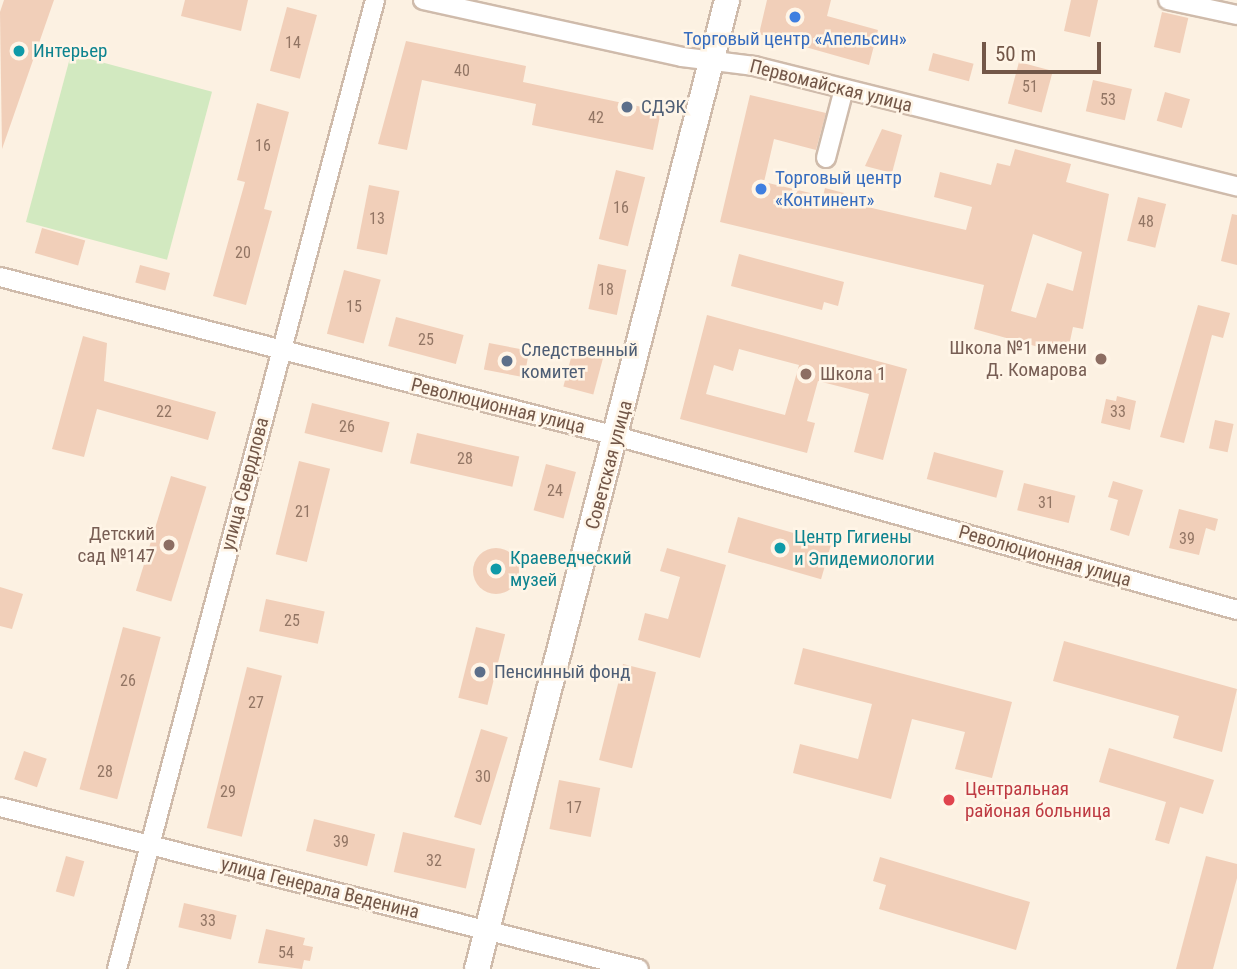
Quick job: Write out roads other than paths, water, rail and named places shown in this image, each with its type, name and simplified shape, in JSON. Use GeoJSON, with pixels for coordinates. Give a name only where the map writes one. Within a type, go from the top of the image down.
{"type":"FeatureCollection","features":[{"type":"Feature","properties":{"kind":"street","name":"улица Свердлова"},"geometry":{"type":"LineString","coordinates":[[117,969],[375,0]]}},
{"type":"Feature","properties":{"kind":"street","name":"Первомайская улица"},"geometry":{"type":"LineString","coordinates":[[423,0],[710,62],[754,66],[1237,186]]}},
{"type":"Feature","properties":{"kind":"street","name":"Советская улица"},"geometry":{"type":"LineString","coordinates":[[477,969],[727,0]]}},
{"type":"Feature","properties":{"kind":"street"},"geometry":{"type":"LineString","coordinates":[[1168,0],[1237,15]]}},
{"type":"Feature","properties":{"kind":"street"},"geometry":{"type":"LineString","coordinates":[[826,158],[844,89]]}},
{"type":"Feature","properties":{"kind":"street","name":"Революционная улица"},"geometry":{"type":"LineString","coordinates":[[0,277],[616,436],[1237,610]]}},
{"type":"Feature","properties":{"kind":"street","name":"улица Генерала Веденина"},"geometry":{"type":"LineString","coordinates":[[0,807],[639,969]]}},
{"type":"Feature","properties":{"kind":"place","name":"Торговый центр «Апельсин»"},"geometry":{"type":"Point","coordinates":[795,17]}},
{"type":"Feature","properties":{"kind":"place","name":"Интерьер"},"geometry":{"type":"Point","coordinates":[19,51]}},
{"type":"Feature","properties":{"kind":"place","name":"СДЭК"},"geometry":{"type":"Point","coordinates":[627,107]}},
{"type":"Feature","properties":{"kind":"place","name":"Торговый центр «Континент»"},"geometry":{"type":"Point","coordinates":[761,189]}},
{"type":"Feature","properties":{"kind":"place","name":"Школа №1 имени Д. Комарова"},"geometry":{"type":"Point","coordinates":[1101,359]}},
{"type":"Feature","properties":{"kind":"place","name":"Следственный комитет"},"geometry":{"type":"Point","coordinates":[507,361]}},
{"type":"Feature","properties":{"kind":"place","name":"Школа 1"},"geometry":{"type":"Point","coordinates":[806,374]}},
{"type":"Feature","properties":{"kind":"place","name":"Детский сад №147"},"geometry":{"type":"Point","coordinates":[169,545]}},
{"type":"Feature","properties":{"kind":"place","name":"Центр Гигиены и Эпидемиологии"},"geometry":{"type":"Point","coordinates":[780,548]}},
{"type":"Feature","properties":{"kind":"place","name":"Краеведческий музей"},"geometry":{"type":"Point","coordinates":[496,569]}},
{"type":"Feature","properties":{"kind":"place","name":"Пенсинный фонд"},"geometry":{"type":"Point","coordinates":[480,672]}},
{"type":"Feature","properties":{"kind":"place","name":"Центральная районая больница"},"geometry":{"type":"Point","coordinates":[949,800]}}]}
